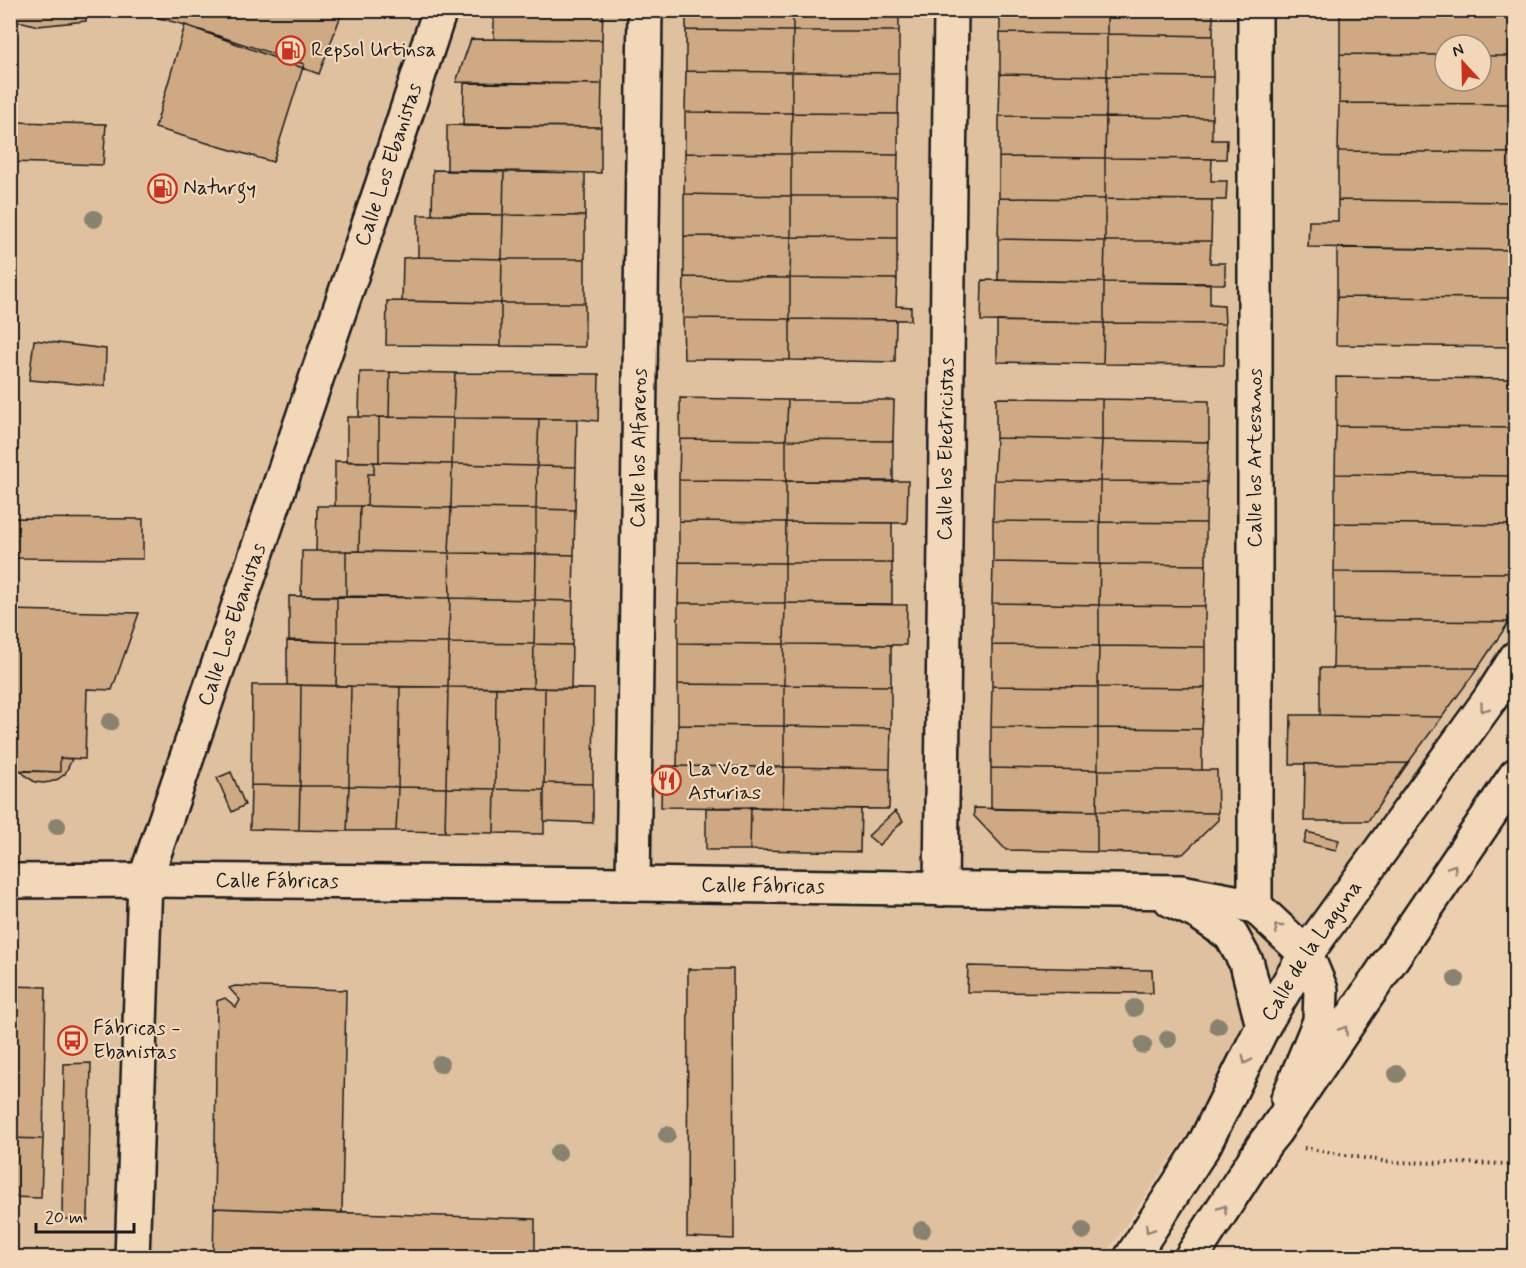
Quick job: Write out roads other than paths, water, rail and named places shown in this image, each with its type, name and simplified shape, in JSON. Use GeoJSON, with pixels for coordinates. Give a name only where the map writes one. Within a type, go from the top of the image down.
{"type":"FeatureCollection","features":[{"type":"Feature","properties":{"kind":"street","name":"Calle Los Ebanistas"},"geometry":{"type":"LineString","coordinates":[[132,1257],[145,880],[441,10]]}},
{"type":"Feature","properties":{"kind":"street","name":"Calle los Alfareros"},"geometry":{"type":"LineString","coordinates":[[633,884],[645,10]]}},
{"type":"Feature","properties":{"kind":"street","name":"Calle los Electricistas"},"geometry":{"type":"LineString","coordinates":[[941,889],[951,10]]}},
{"type":"Feature","properties":{"kind":"street","name":"Calle los Artesanos"},"geometry":{"type":"LineString","coordinates":[[1255,10],[1255,906]]}},
{"type":"Feature","properties":{"kind":"street","name":"Calle de la Laguna"},"geometry":{"type":"LineString","coordinates":[[1131,1257],[1204,1146],[1263,1026],[1306,954],[1490,699],[1515,658]]}},
{"type":"Feature","properties":{"kind":"street"},"geometry":{"type":"LineString","coordinates":[[1191,1257],[1515,775]]}},
{"type":"Feature","properties":{"kind":"street","name":"Calle Fábricas"},"geometry":{"type":"LineString","coordinates":[[10,882],[145,880],[633,884],[1181,892],[1255,906]]}},
{"type":"Feature","properties":{"kind":"street"},"geometry":{"type":"LineString","coordinates":[[1156,892],[1199,913],[1231,935],[1247,964],[1263,1026]]}},
{"type":"Feature","properties":{"kind":"street"},"geometry":{"type":"LineString","coordinates":[[1255,906],[1306,954],[1321,990],[1320,1021],[1271,1136]]}},
{"type":"Feature","properties":{"kind":"place","name":"Repsol Urtinsa"},"geometry":{"type":"Point","coordinates":[290,50]}},
{"type":"Feature","properties":{"kind":"place","name":"Naturgy"},"geometry":{"type":"Point","coordinates":[162,188]}},
{"type":"Feature","properties":{"kind":"place","name":"La Voz de Asturias"},"geometry":{"type":"Point","coordinates":[667,781]}},
{"type":"Feature","properties":{"kind":"place","name":"Fábricas - Ebanistas"},"geometry":{"type":"Point","coordinates":[72,1040]}}]}
